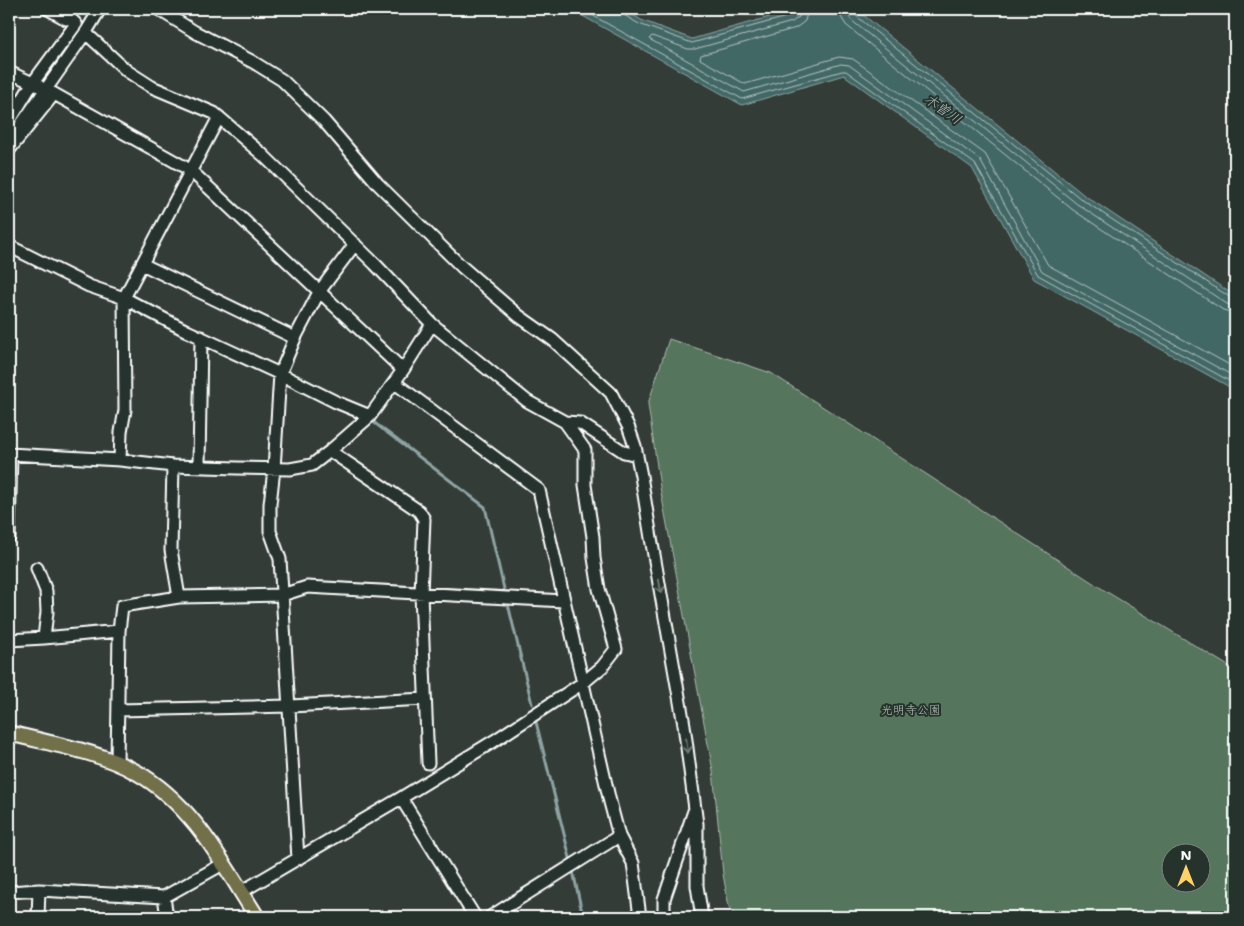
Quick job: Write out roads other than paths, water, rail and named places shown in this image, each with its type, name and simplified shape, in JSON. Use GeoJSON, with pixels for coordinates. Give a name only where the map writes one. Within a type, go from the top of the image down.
{"type":"FeatureCollection","features":[{"type":"Feature","properties":{"kind":"main road"},"geometry":{"type":"LineString","coordinates":[[9,733],[84,752],[117,763],[136,772],[168,794],[192,819],[256,917]]}},
{"type":"Feature","properties":{"kind":"street"},"geometry":{"type":"LineString","coordinates":[[48,9],[78,26]]}},
{"type":"Feature","properties":{"kind":"street"},"geometry":{"type":"LineString","coordinates":[[60,9],[78,26]]}},
{"type":"Feature","properties":{"kind":"street"},"geometry":{"type":"LineString","coordinates":[[9,142],[100,9]]}},
{"type":"Feature","properties":{"kind":"street"},"geometry":{"type":"LineString","coordinates":[[158,9],[195,32],[253,62],[282,80],[324,121],[378,184],[462,267],[519,316],[553,340],[611,393],[624,417],[641,476],[684,725],[695,809],[698,855],[697,886],[702,917]]}},
{"type":"Feature","properties":{"kind":"street"},"geometry":{"type":"LineString","coordinates":[[9,150],[78,26]]}},
{"type":"Feature","properties":{"kind":"street"},"geometry":{"type":"LineString","coordinates":[[89,36],[127,71],[152,87],[214,113],[263,155],[355,244],[432,324],[527,401],[565,422],[585,450],[586,485],[594,558],[599,589],[616,649],[602,667],[584,682],[494,741],[240,892]]}},
{"type":"Feature","properties":{"kind":"street"},"geometry":{"type":"LineString","coordinates":[[9,72],[44,89],[190,170],[403,370]]}},
{"type":"Feature","properties":{"kind":"street"},"geometry":{"type":"LineString","coordinates":[[9,122],[44,89]]}},
{"type":"Feature","properties":{"kind":"street"},"geometry":{"type":"LineString","coordinates":[[120,460],[121,432],[125,410],[124,298],[219,118]]}},
{"type":"Feature","properties":{"kind":"street"},"geometry":{"type":"LineString","coordinates":[[298,859],[280,559],[270,531],[270,504],[280,374],[295,338],[319,292],[355,244]]}},
{"type":"Feature","properties":{"kind":"street"},"geometry":{"type":"LineString","coordinates":[[9,246],[89,286],[124,298],[336,402],[370,416]]}},
{"type":"Feature","properties":{"kind":"street"},"geometry":{"type":"LineString","coordinates":[[142,264],[295,338]]}},
{"type":"Feature","properties":{"kind":"street"},"geometry":{"type":"LineString","coordinates":[[9,537],[10,454],[120,460],[173,466],[290,469],[312,465],[370,416],[395,383],[432,324]]}},
{"type":"Feature","properties":{"kind":"street"},"geometry":{"type":"LineString","coordinates":[[199,466],[201,337]]}},
{"type":"Feature","properties":{"kind":"street"},"geometry":{"type":"LineString","coordinates":[[395,383],[538,490],[584,682],[610,802],[619,836],[633,863],[640,917]]}},
{"type":"Feature","properties":{"kind":"street"},"geometry":{"type":"LineString","coordinates":[[565,422],[580,422],[624,452],[636,455]]}},
{"type":"Feature","properties":{"kind":"street"},"geometry":{"type":"LineString","coordinates":[[330,451],[419,511],[424,518],[421,594],[428,763]]}},
{"type":"Feature","properties":{"kind":"street"},"geometry":{"type":"LineString","coordinates":[[173,466],[171,550],[179,597]]}},
{"type":"Feature","properties":{"kind":"street"},"geometry":{"type":"LineString","coordinates":[[37,568],[46,591],[44,638]]}},
{"type":"Feature","properties":{"kind":"street"},"geometry":{"type":"LineString","coordinates":[[117,763],[119,631],[122,606],[179,597],[282,596],[307,587],[564,600]]}},
{"type":"Feature","properties":{"kind":"street"},"geometry":{"type":"LineString","coordinates":[[9,640],[119,631]]}},
{"type":"Feature","properties":{"kind":"street"},"geometry":{"type":"LineString","coordinates":[[118,710],[290,706],[425,699]]}},
{"type":"Feature","properties":{"kind":"street"},"geometry":{"type":"LineString","coordinates":[[401,798],[476,917]]}},
{"type":"Feature","properties":{"kind":"street"},"geometry":{"type":"LineString","coordinates":[[664,917],[664,899],[695,809]]}},
{"type":"Feature","properties":{"kind":"street"},"geometry":{"type":"LineString","coordinates":[[490,917],[619,836]]}},
{"type":"Feature","properties":{"kind":"street"},"geometry":{"type":"LineString","coordinates":[[9,892],[39,890],[164,897],[223,864]]}},
{"type":"Feature","properties":{"kind":"street"},"geometry":{"type":"LineString","coordinates":[[38,917],[39,890]]}},
{"type":"Feature","properties":{"kind":"street"},"geometry":{"type":"LineString","coordinates":[[164,897],[167,917]]}},
{"type":"Feature","properties":{"kind":"water","name":"木曽川"},"geometry":{"type":"Polygon","coordinates":[[[570,9],[624,9],[641,20],[692,39],[797,9],[856,9],[1084,195],[1235,296],[1235,390],[1034,279],[972,168],[844,75],[742,105],[570,9]]]}},
{"type":"Feature","properties":{"kind":"waterway"},"geometry":{"type":"LineString","coordinates":[[372,421],[485,507],[504,589]]}},
{"type":"Feature","properties":{"kind":"waterway"},"geometry":{"type":"LineString","coordinates":[[507,600],[532,704]]}},
{"type":"Feature","properties":{"kind":"waterway"},"geometry":{"type":"LineString","coordinates":[[535,718],[571,862]]}},
{"type":"Feature","properties":{"kind":"waterway"},"geometry":{"type":"LineString","coordinates":[[573,871],[583,917]]}},
{"type":"Feature","properties":{"kind":"park label","name":"光明寺公園"},"geometry":{"type":"Point","coordinates":[911,710]}}]}
